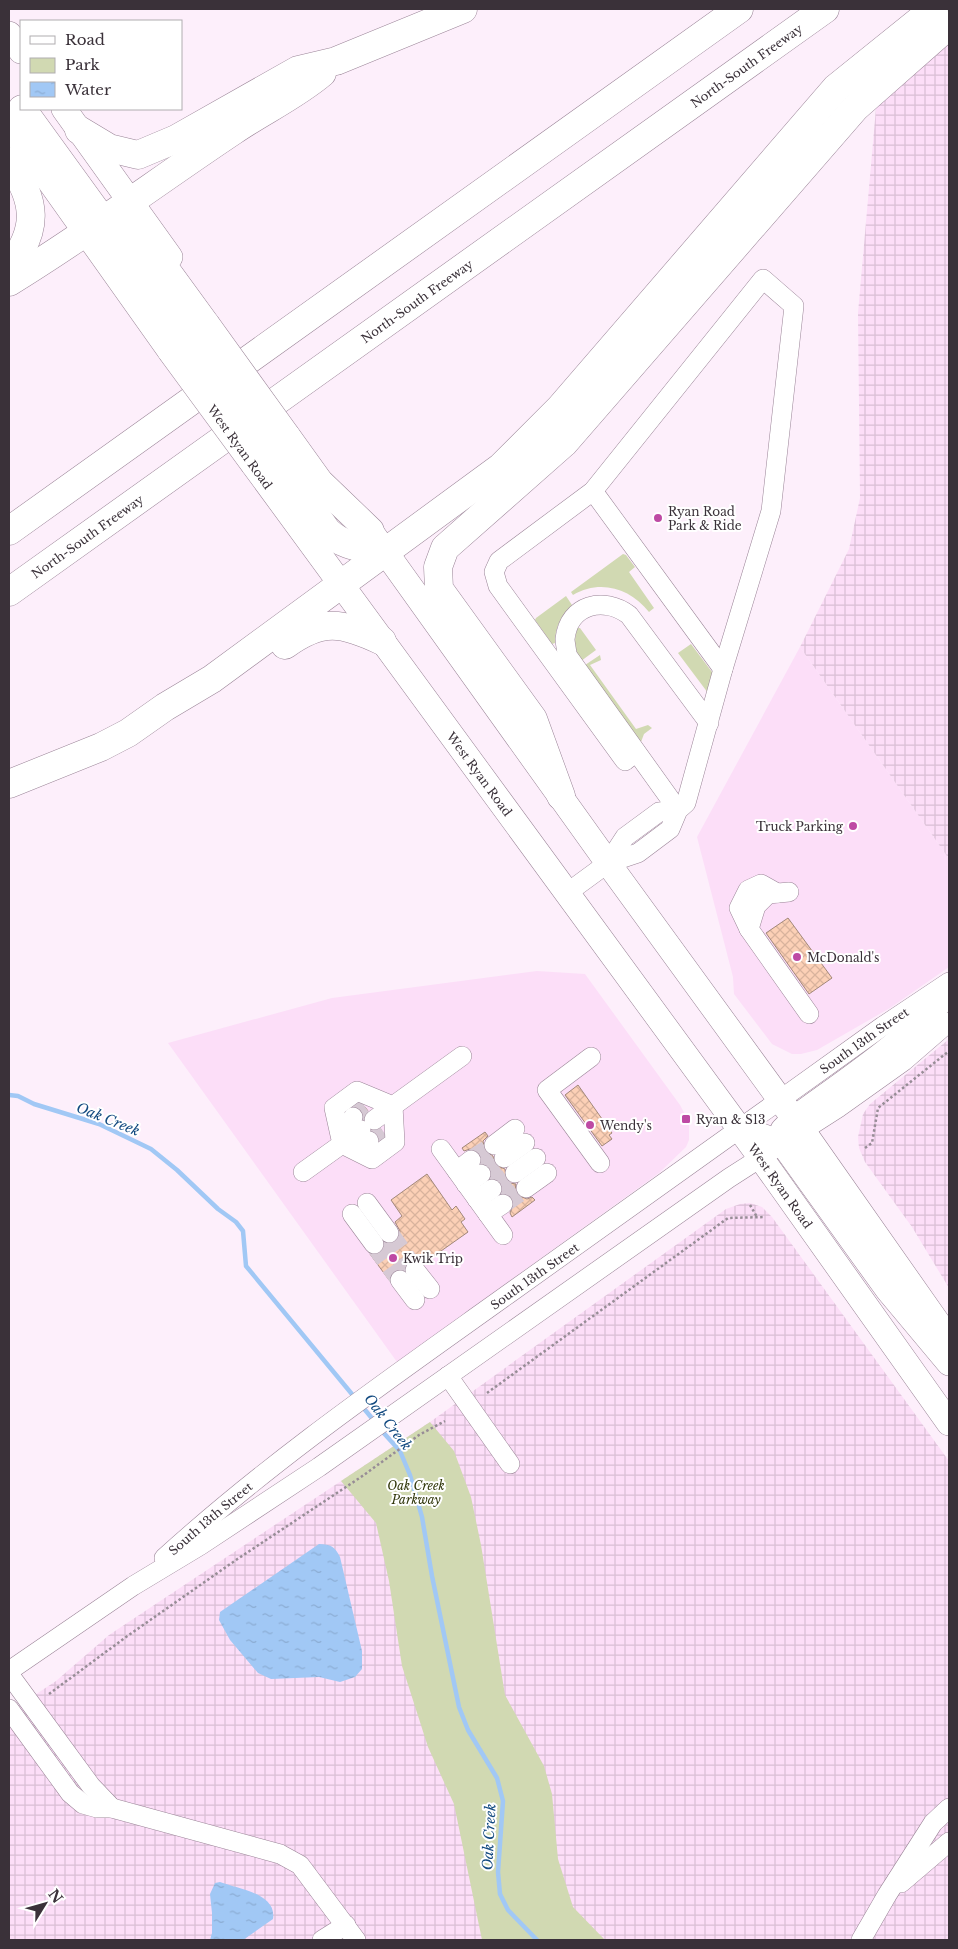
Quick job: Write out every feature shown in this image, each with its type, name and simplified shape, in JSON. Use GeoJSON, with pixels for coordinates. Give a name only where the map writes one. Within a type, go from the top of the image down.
{"type":"FeatureCollection","features":[{"type":"Feature","properties":{"kind":"highway"},"geometry":{"type":"LineString","coordinates":[[71,119],[109,148],[138,155],[176,139],[298,70],[336,61],[462,9]]}},
{"type":"Feature","properties":{"kind":"highway"},"geometry":{"type":"LineString","coordinates":[[9,530],[739,9]]}},
{"type":"Feature","properties":{"kind":"highway","name":"North-South Freeway"},"geometry":{"type":"LineString","coordinates":[[9,592],[825,9]]}},
{"type":"Feature","properties":{"kind":"highway"},"geometry":{"type":"LineString","coordinates":[[9,784],[101,747],[128,733],[165,707],[212,679],[501,467],[560,408],[836,88],[934,9]]}},
{"type":"Feature","properties":{"kind":"highway"},"geometry":{"type":"LineString","coordinates":[[561,796],[533,719],[439,589],[438,567],[446,548],[564,443],[855,108],[949,25]]}},
{"type":"Feature","properties":{"kind":"highway"},"geometry":{"type":"LineString","coordinates":[[9,282],[100,228],[131,202],[234,130],[308,86],[336,61]]}},
{"type":"Feature","properties":{"kind":"highway"},"geometry":{"type":"LineString","coordinates":[[9,92],[20,106]]}},
{"type":"Feature","properties":{"kind":"highway"},"geometry":{"type":"LineString","coordinates":[[23,110],[100,228],[121,231],[139,237],[147,244],[195,333],[276,444],[327,531],[337,541],[356,547],[386,552]]}},
{"type":"Feature","properties":{"kind":"highway"},"geometry":{"type":"LineString","coordinates":[[9,161],[22,180],[31,208],[31,225],[18,256],[9,267]]}},
{"type":"Feature","properties":{"kind":"highway"},"geometry":{"type":"LineString","coordinates":[[276,444],[370,531]]}},
{"type":"Feature","properties":{"kind":"highway"},"geometry":{"type":"LineString","coordinates":[[128,733],[172,719],[299,635],[315,627],[337,625],[358,630],[382,641]]}},
{"type":"Feature","properties":{"kind":"main road"},"geometry":{"type":"LineString","coordinates":[[9,34],[20,50]]}},
{"type":"Feature","properties":{"kind":"main road"},"geometry":{"type":"LineString","coordinates":[[9,40],[20,51]]}},
{"type":"Feature","properties":{"kind":"main road","name":"West Ryan Road"},"geometry":{"type":"LineString","coordinates":[[71,119],[131,202],[195,333]]}},
{"type":"Feature","properties":{"kind":"main road","name":"West Ryan Road"},"geometry":{"type":"LineString","coordinates":[[9,124],[195,333],[276,444],[341,585],[740,1128],[782,1132],[949,1339]]}},
{"type":"Feature","properties":{"kind":"main road","name":"West Ryan Road"},"geometry":{"type":"LineString","coordinates":[[370,531],[608,863],[782,1132],[949,1423]]}},
{"type":"Feature","properties":{"kind":"main road"},"geometry":{"type":"LineString","coordinates":[[949,992],[933,1010],[884,1054],[782,1132],[888,1290],[949,1363]]}},
{"type":"Feature","properties":{"kind":"street"},"geometry":{"type":"LineString","coordinates":[[567,893],[608,863],[638,853],[670,829],[678,810],[686,804],[723,670],[771,511],[794,306],[763,279],[593,491],[499,560],[494,572],[498,586],[625,761],[636,752]]}},
{"type":"Feature","properties":{"kind":"street"},"geometry":{"type":"LineString","coordinates":[[593,491],[723,670]]}},
{"type":"Feature","properties":{"kind":"street"},"geometry":{"type":"LineString","coordinates":[[678,810],[568,655],[565,640],[568,627],[574,618],[588,607],[607,605],[620,608],[629,615],[708,723]]}},
{"type":"Feature","properties":{"kind":"street"},"geometry":{"type":"LineString","coordinates":[[783,892],[768,894],[756,906],[749,929],[809,1014]]}},
{"type":"Feature","properties":{"kind":"street","name":"South 13th Street"},"geometry":{"type":"LineString","coordinates":[[782,1132],[883,1026],[949,982]]}},
{"type":"Feature","properties":{"kind":"street","name":"South 13th Street"},"geometry":{"type":"LineString","coordinates":[[9,1673],[133,1586],[241,1520],[367,1434],[782,1132],[904,1060],[949,1022]]}},
{"type":"Feature","properties":{"kind":"street"},"geometry":{"type":"LineString","coordinates":[[303,1172],[462,1056]]}},
{"type":"Feature","properties":{"kind":"street"},"geometry":{"type":"LineString","coordinates":[[591,1057],[546,1090],[600,1163]]}},
{"type":"Feature","properties":{"kind":"street"},"geometry":{"type":"LineString","coordinates":[[342,1144],[334,1108],[357,1091],[393,1106]]}},
{"type":"Feature","properties":{"kind":"street"},"geometry":{"type":"LineString","coordinates":[[342,1144],[372,1159],[388,1148],[395,1142],[393,1106]]}},
{"type":"Feature","properties":{"kind":"street","name":"South 13th Street"},"geometry":{"type":"LineString","coordinates":[[133,1586],[207,1519],[282,1458],[372,1391],[740,1128],[782,1132]]}},
{"type":"Feature","properties":{"kind":"street"},"geometry":{"type":"LineString","coordinates":[[441,1149],[469,1172],[490,1202],[503,1234]]}},
{"type":"Feature","properties":{"kind":"street"},"geometry":{"type":"LineString","coordinates":[[531,1151],[510,1166],[531,1151]]}},
{"type":"Feature","properties":{"kind":"street"},"geometry":{"type":"LineString","coordinates":[[360,1208],[381,1238]]}},
{"type":"Feature","properties":{"kind":"street"},"geometry":{"type":"LineString","coordinates":[[408,1275],[422,1294]]}},
{"type":"Feature","properties":{"kind":"street"},"geometry":{"type":"LineString","coordinates":[[448,1376],[510,1464]]}},
{"type":"Feature","properties":{"kind":"street"},"geometry":{"type":"LineString","coordinates":[[9,1673],[91,1786],[112,1808]]}},
{"type":"Feature","properties":{"kind":"street"},"geometry":{"type":"LineString","coordinates":[[9,1709],[70,1793],[83,1804],[97,1808],[112,1808],[280,1854],[300,1865],[351,1932],[322,1940]]}},
{"type":"Feature","properties":{"kind":"street"},"geometry":{"type":"LineString","coordinates":[[861,1940],[933,1823],[949,1808]]}},
{"type":"Feature","properties":{"kind":"street"},"geometry":{"type":"LineString","coordinates":[[887,1895],[949,1842]]}},
{"type":"Feature","properties":{"kind":"path"},"geometry":{"type":"LineString","coordinates":[[865,1148],[872,1143],[878,1108],[949,1051]]}},
{"type":"Feature","properties":{"kind":"path"},"geometry":{"type":"LineString","coordinates":[[750,1205],[757,1217]]}},
{"type":"Feature","properties":{"kind":"path"},"geometry":{"type":"LineString","coordinates":[[487,1392],[728,1218],[765,1217]]}},
{"type":"Feature","properties":{"kind":"path"},"geometry":{"type":"LineString","coordinates":[[49,1694],[173,1603],[419,1435],[445,1421]]}},
{"type":"Feature","properties":{"kind":"shaded area"},"geometry":{"type":"Polygon","coordinates":[[[949,44],[949,859],[800,647],[849,549],[860,498],[858,313],[876,108],[949,44]]]}},
{"type":"Feature","properties":{"kind":"shaded area"},"geometry":{"type":"Polygon","coordinates":[[[800,647],[949,859],[949,967],[890,1008],[817,1050],[792,1054],[772,1044],[734,994],[733,977],[697,837],[800,647]]]}},
{"type":"Feature","properties":{"kind":"shaded area"},"geometry":{"type":"Polygon","coordinates":[[[537,971],[585,974],[680,1105],[689,1122],[689,1140],[686,1147],[659,1173],[397,1362],[168,1043],[332,998],[537,971]]]}},
{"type":"Feature","properties":{"kind":"shaded area"},"geometry":{"type":"Polygon","coordinates":[[[949,1039],[949,1288],[912,1227],[865,1162],[859,1148],[858,1137],[863,1114],[870,1104],[949,1039]]]}},
{"type":"Feature","properties":{"kind":"shaded area"},"geometry":{"type":"Polygon","coordinates":[[[750,1203],[762,1207],[772,1217],[949,1461],[949,1940],[9,1940],[9,1712],[56,1681],[109,1635],[430,1422],[726,1209],[750,1203]]]}},
{"type":"Feature","properties":{"kind":"green space"},"geometry":{"type":"Polygon","coordinates":[[[623,554],[626,555],[635,567],[629,572],[654,608],[649,612],[633,597],[614,588],[594,588],[583,590],[573,595],[571,592],[623,554]]]}},
{"type":"Feature","properties":{"kind":"green space"},"geometry":{"type":"Polygon","coordinates":[[[566,596],[572,605],[559,622],[555,643],[552,644],[535,620],[566,596]]]}},
{"type":"Feature","properties":{"kind":"green space"},"geometry":{"type":"Polygon","coordinates":[[[577,628],[580,628],[596,650],[581,661],[575,645],[577,628]]]}},
{"type":"Feature","properties":{"kind":"green space"},"geometry":{"type":"Polygon","coordinates":[[[691,644],[712,672],[708,693],[678,653],[691,644]]]}},
{"type":"Feature","properties":{"kind":"green space"},"geometry":{"type":"Polygon","coordinates":[[[600,655],[601,660],[590,665],[636,729],[648,725],[652,728],[644,734],[641,742],[585,665],[600,655]]]}},
{"type":"Feature","properties":{"kind":"green space","name":"Oak Creek Parkway"},"geometry":{"type":"Polygon","coordinates":[[[430,1422],[454,1451],[471,1497],[481,1545],[505,1695],[544,1766],[552,1794],[558,1859],[573,1907],[605,1940],[482,1940],[454,1804],[428,1747],[402,1666],[389,1581],[376,1523],[341,1481],[430,1422]]]}},
{"type":"Feature","properties":{"kind":"water"},"geometry":{"type":"Polygon","coordinates":[[[319,1544],[332,1547],[340,1557],[362,1651],[362,1669],[355,1677],[340,1682],[319,1677],[271,1679],[258,1673],[230,1640],[219,1620],[220,1612],[319,1544]]]}},
{"type":"Feature","properties":{"kind":"water"},"geometry":{"type":"Polygon","coordinates":[[[220,1882],[255,1893],[263,1898],[273,1910],[273,1919],[243,1940],[210,1940],[212,1913],[210,1894],[215,1883],[220,1882]]]}},
{"type":"Feature","properties":{"kind":"building","name":"McDonald's"},"geometry":{"type":"Polygon","coordinates":[[[788,918],[832,978],[809,994],[766,933],[788,918]]]}},
{"type":"Feature","properties":{"kind":"building","name":"Wendy's"},"geometry":{"type":"Polygon","coordinates":[[[578,1085],[612,1133],[609,1135],[612,1139],[602,1146],[565,1095],[578,1085]]]}},
{"type":"Feature","properties":{"kind":"building"},"geometry":{"type":"Polygon","coordinates":[[[359,1104],[368,1111],[364,1115],[362,1110],[355,1106],[359,1104]]]}},
{"type":"Feature","properties":{"kind":"building"},"geometry":{"type":"Polygon","coordinates":[[[381,1129],[383,1137],[380,1139],[374,1131],[381,1129]]]}},
{"type":"Feature","properties":{"kind":"building"},"geometry":{"type":"Polygon","coordinates":[[[485,1132],[488,1136],[483,1141],[485,1151],[493,1156],[495,1165],[505,1169],[506,1179],[510,1183],[516,1184],[515,1190],[517,1195],[527,1199],[532,1197],[535,1200],[512,1217],[510,1213],[514,1204],[512,1197],[502,1193],[501,1182],[491,1178],[491,1168],[482,1163],[480,1153],[470,1149],[464,1151],[462,1148],[485,1132]]]}},
{"type":"Feature","properties":{"kind":"building","name":"Kwik Trip"},"geometry":{"type":"Polygon","coordinates":[[[427,1174],[452,1210],[456,1206],[465,1219],[461,1222],[468,1232],[424,1263],[419,1259],[408,1261],[404,1270],[398,1269],[393,1271],[389,1280],[370,1254],[380,1253],[384,1249],[385,1243],[395,1242],[399,1237],[400,1231],[395,1222],[402,1216],[391,1200],[427,1174]]]}},
{"type":"Feature","properties":{"kind":"waterway","name":"Oak Creek"},"geometry":{"type":"LineString","coordinates":[[9,1095],[18,1096],[34,1104],[99,1124],[151,1149],[177,1170],[218,1209],[236,1222],[243,1231],[246,1266],[356,1399]]}},
{"type":"Feature","properties":{"kind":"waterway","name":"Oak Creek"},"geometry":{"type":"LineString","coordinates":[[361,1405],[375,1422]]}},
{"type":"Feature","properties":{"kind":"waterway","name":"Oak Creek"},"geometry":{"type":"LineString","coordinates":[[381,1430],[400,1451],[410,1475],[422,1517],[459,1707],[468,1730],[497,1778],[503,1801],[498,1872],[500,1894],[508,1910],[537,1940]]}},
{"type":"Feature","properties":{"kind":"tunnel"},"geometry":{"type":"LineString","coordinates":[[353,1117],[366,1108]]}},
{"type":"Feature","properties":{"kind":"tunnel"},"geometry":{"type":"LineString","coordinates":[[369,1141],[383,1131]]}},
{"type":"Feature","properties":{"kind":"tunnel"},"geometry":{"type":"LineString","coordinates":[[471,1160],[494,1145]]}},
{"type":"Feature","properties":{"kind":"tunnel"},"geometry":{"type":"LineString","coordinates":[[481,1174],[504,1158]]}},
{"type":"Feature","properties":{"kind":"tunnel"},"geometry":{"type":"LineString","coordinates":[[492,1189],[515,1173]]}},
{"type":"Feature","properties":{"kind":"tunnel"},"geometry":{"type":"LineString","coordinates":[[503,1204],[526,1188]]}},
{"type":"Feature","properties":{"kind":"tunnel"},"geometry":{"type":"LineString","coordinates":[[389,1233],[415,1270]]}},
{"type":"Feature","properties":{"kind":"tunnel"},"geometry":{"type":"LineString","coordinates":[[374,1244],[400,1280]]}},
{"type":"Feature","properties":{"kind":"place","name":"Ryan Road Park & Ride"},"geometry":{"type":"Point","coordinates":[658,518]}},
{"type":"Feature","properties":{"kind":"place","name":"Truck Parking"},"geometry":{"type":"Point","coordinates":[853,826]}},
{"type":"Feature","properties":{"kind":"place","name":"McDonald's"},"geometry":{"type":"Point","coordinates":[797,957]}},
{"type":"Feature","properties":{"kind":"place","name":"Ryan & S13"},"geometry":{"type":"Point","coordinates":[686,1119]}},
{"type":"Feature","properties":{"kind":"place","name":"Wendy's"},"geometry":{"type":"Point","coordinates":[590,1125]}},
{"type":"Feature","properties":{"kind":"place","name":"Kwik Trip"},"geometry":{"type":"Point","coordinates":[393,1258]}}]}
